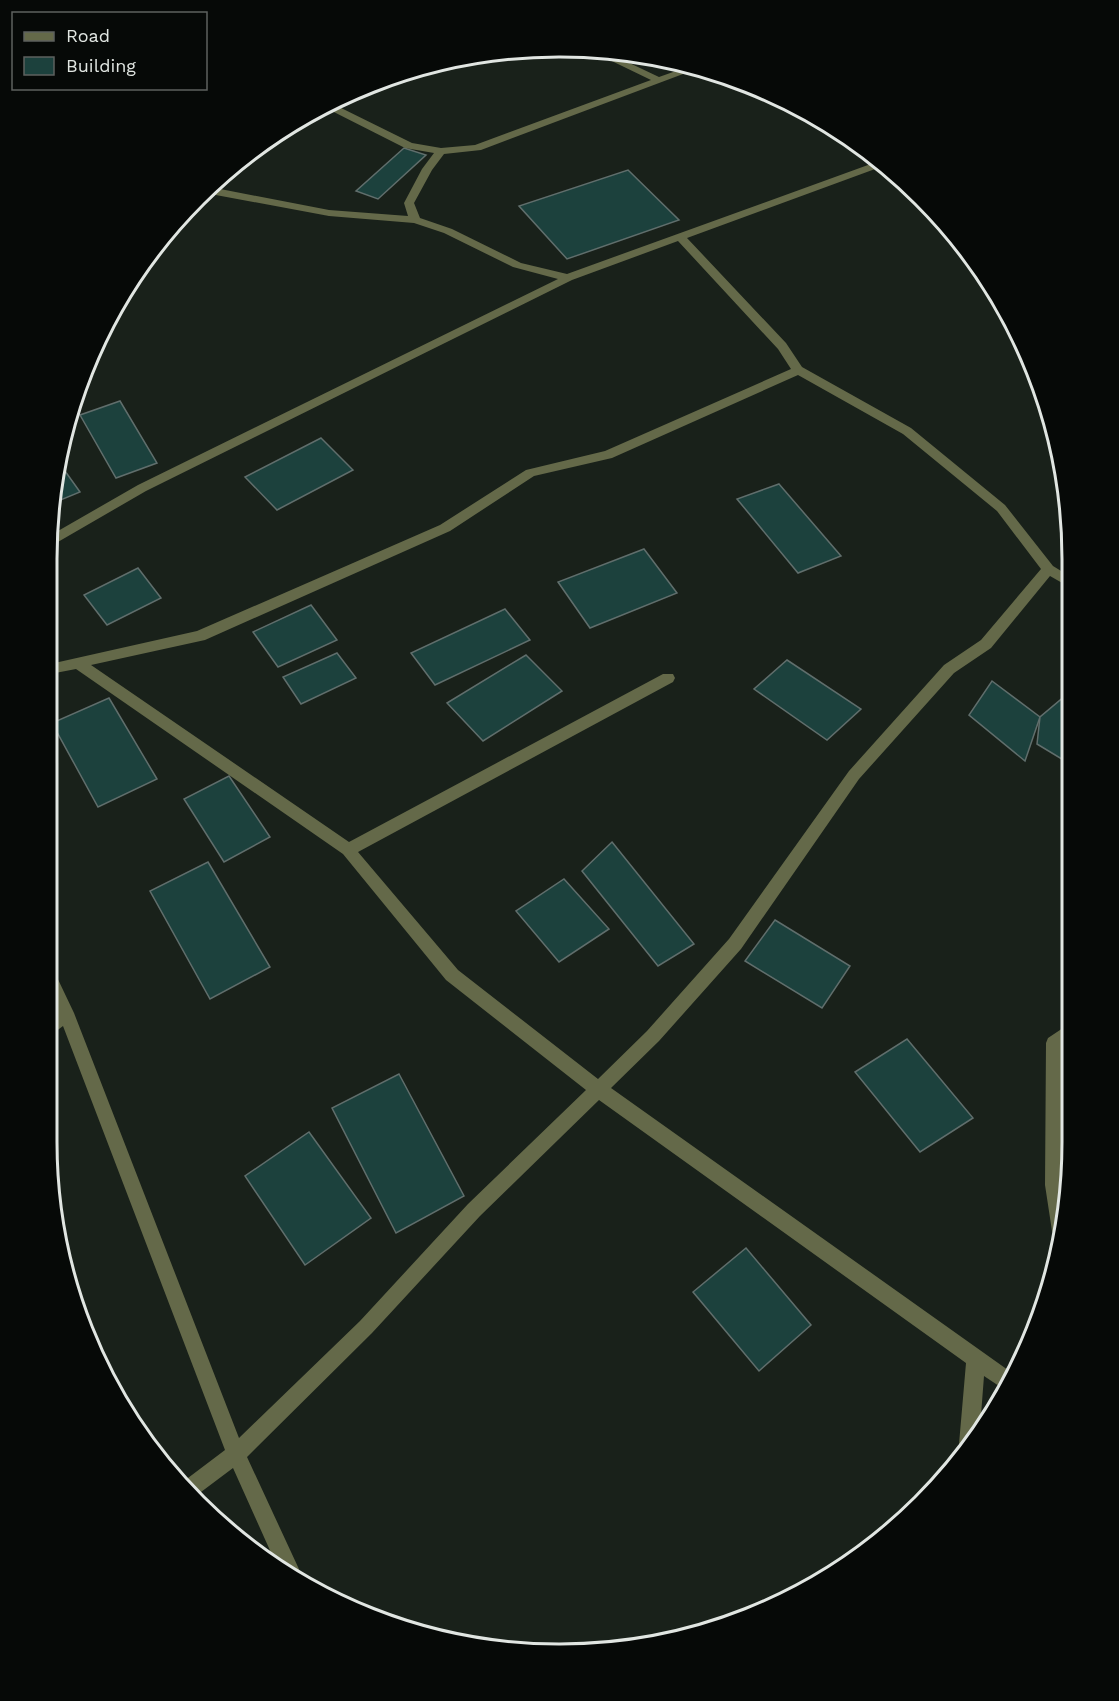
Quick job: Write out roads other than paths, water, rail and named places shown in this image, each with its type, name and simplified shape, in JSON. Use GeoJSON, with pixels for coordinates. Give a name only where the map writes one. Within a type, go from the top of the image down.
{"type":"FeatureCollection","features":[{"type":"Feature","properties":{"kind":"street"},"geometry":{"type":"LineString","coordinates":[[616,60],[658,80]]}},
{"type":"Feature","properties":{"kind":"street"},"geometry":{"type":"LineString","coordinates":[[336,110],[409,146],[441,151],[477,148],[681,72]]}},
{"type":"Feature","properties":{"kind":"street"},"geometry":{"type":"LineString","coordinates":[[415,220],[409,203],[427,169],[441,151]]}},
{"type":"Feature","properties":{"kind":"street"},"geometry":{"type":"LineString","coordinates":[[58,537],[142,488],[568,278],[872,167]]}},
{"type":"Feature","properties":{"kind":"street"},"geometry":{"type":"LineString","coordinates":[[217,192],[329,213],[415,220],[448,231],[517,265],[568,278]]}},
{"type":"Feature","properties":{"kind":"street"},"geometry":{"type":"LineString","coordinates":[[680,237],[782,345],[798,370],[907,431],[1001,508],[1048,569],[1062,578]]}},
{"type":"Feature","properties":{"kind":"street"},"geometry":{"type":"LineString","coordinates":[[57,668],[200,636],[445,528],[530,473],[608,455],[798,370]]}},
{"type":"Feature","properties":{"kind":"street"},"geometry":{"type":"LineString","coordinates":[[194,1486],[236,1454],[366,1327],[474,1210],[653,1036],[735,944],[854,775],[949,669],[986,644],[1048,569]]}},
{"type":"Feature","properties":{"kind":"street"},"geometry":{"type":"LineString","coordinates":[[79,664],[348,850],[452,975],[598,1089],[1003,1378]]}},
{"type":"Feature","properties":{"kind":"street"},"geometry":{"type":"LineString","coordinates":[[348,850],[668,678]]}},
{"type":"Feature","properties":{"kind":"street"},"geometry":{"type":"LineString","coordinates":[[57,994],[236,1454],[286,1563]]}},
{"type":"Feature","properties":{"kind":"street"},"geometry":{"type":"LineString","coordinates":[[57,1022],[66,1013]]}},
{"type":"Feature","properties":{"kind":"street"},"geometry":{"type":"LineString","coordinates":[[1058,1209],[1054,1185],[1054,1043],[1062,1037]]}},
{"type":"Feature","properties":{"kind":"street"},"geometry":{"type":"LineString","coordinates":[[970,1430],[976,1359]]}}]}
